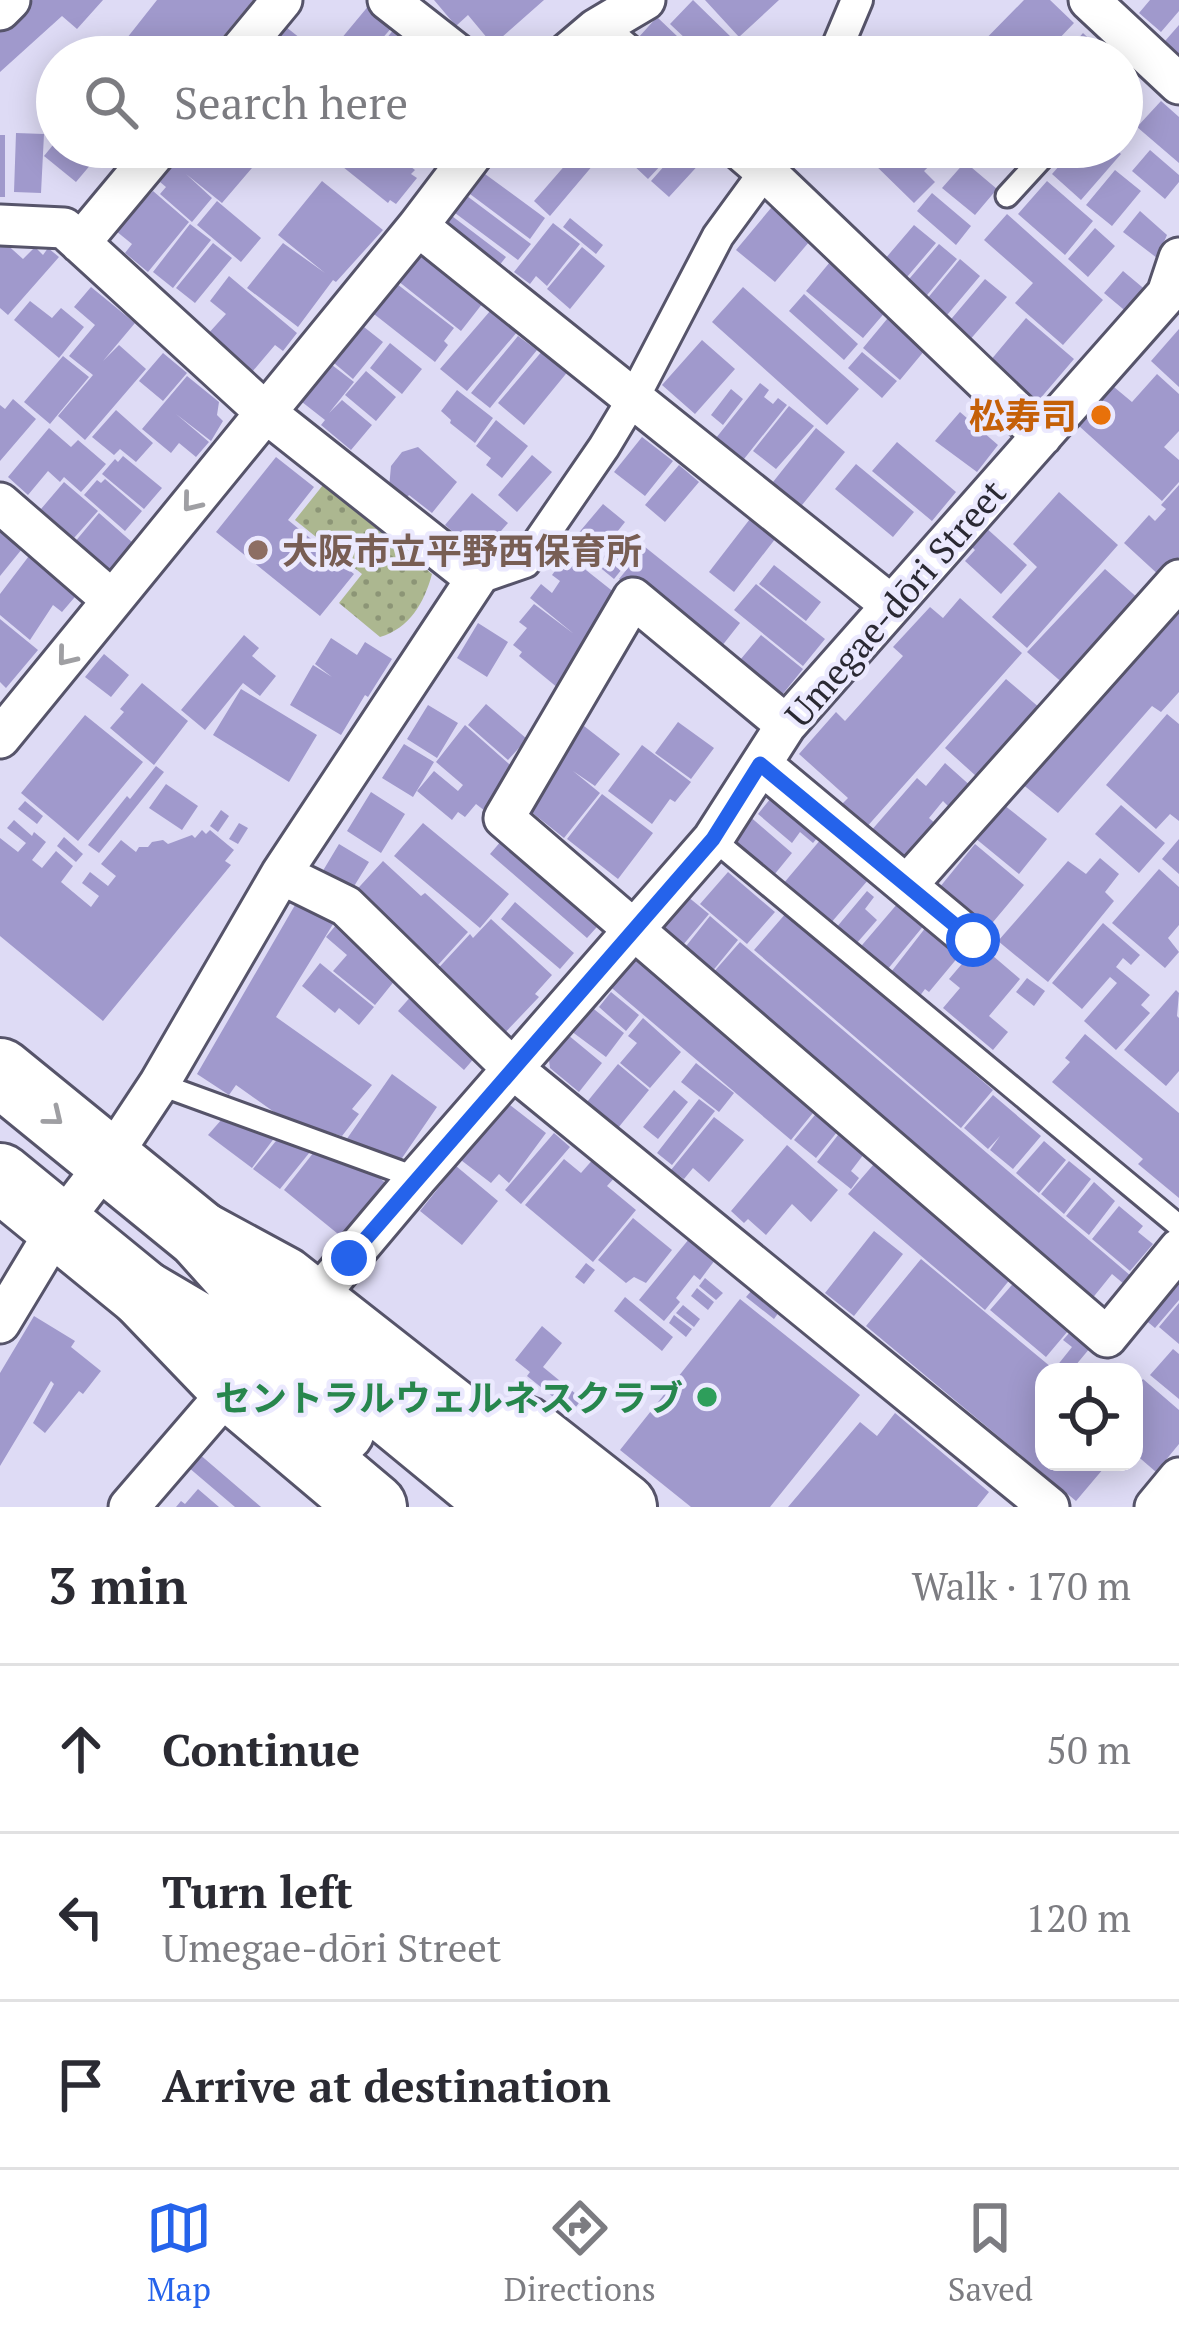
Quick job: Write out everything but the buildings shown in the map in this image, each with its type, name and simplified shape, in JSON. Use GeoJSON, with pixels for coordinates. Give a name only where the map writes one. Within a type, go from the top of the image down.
{"type":"FeatureCollection","features":[{"type":"Feature","properties":{"kind":"highway"},"geometry":{"type":"LineString","coordinates":[[0,1072],[200,1235],[268,1312],[506,1507]]}},
{"type":"Feature","properties":{"kind":"highway"},"geometry":{"type":"LineString","coordinates":[[0,1177],[143,1294],[238,1394],[373,1507]]}},
{"type":"Feature","properties":{"kind":"highway"},"geometry":{"type":"LineString","coordinates":[[59,1225],[108,1310],[328,1507]]}},
{"type":"Feature","properties":{"kind":"highway"},"geometry":{"type":"LineString","coordinates":[[200,1235],[274,1244],[332,1279],[623,1507]]}},
{"type":"Feature","properties":{"kind":"highway"},"geometry":{"type":"LineString","coordinates":[[200,1235],[283,1280],[572,1507]]}},
{"type":"Feature","properties":{"kind":"highway"},"geometry":{"type":"LineString","coordinates":[[143,1294],[254,1360],[437,1507]]}},
{"type":"Feature","properties":{"kind":"street"},"geometry":{"type":"LineString","coordinates":[[0,10],[10,0]]}},
{"type":"Feature","properties":{"kind":"street"},"geometry":{"type":"LineString","coordinates":[[252,36],[282,0]]}},
{"type":"Feature","properties":{"kind":"street"},"geometry":{"type":"LineString","coordinates":[[388,0],[434,36]]}},
{"type":"Feature","properties":{"kind":"street"},"geometry":{"type":"LineString","coordinates":[[588,36],[645,0]]}},
{"type":"Feature","properties":{"kind":"street"},"geometry":{"type":"LineString","coordinates":[[842,36],[857,0]]}},
{"type":"Feature","properties":{"kind":"street"},"geometry":{"type":"LineString","coordinates":[[1089,0],[1115,36]]}},
{"type":"Feature","properties":{"kind":"street"},"geometry":{"type":"LineString","coordinates":[[596,29],[604,36]]}},
{"type":"Feature","properties":{"kind":"street"},"geometry":{"type":"LineString","coordinates":[[1143,66],[1179,84]]}},
{"type":"Feature","properties":{"kind":"street"},"geometry":{"type":"LineString","coordinates":[[80,243],[142,168]]}},
{"type":"Feature","properties":{"kind":"street"},"geometry":{"type":"LineString","coordinates":[[7,716],[112,600],[462,168]]}},
{"type":"Feature","properties":{"kind":"street"},"geometry":{"type":"LineString","coordinates":[[0,1323],[59,1225],[159,1084],[281,874],[476,579],[525,562],[604,447],[755,168]]}},
{"type":"Feature","properties":{"kind":"street"},"geometry":{"type":"LineString","coordinates":[[775,168],[1042,436]]}},
{"type":"Feature","properties":{"kind":"street"},"geometry":{"type":"LineString","coordinates":[[0,225],[64,228],[265,412],[476,579]]}},
{"type":"Feature","properties":{"kind":"street"},"geometry":{"type":"LineString","coordinates":[[418,226],[891,605]]}},
{"type":"Feature","properties":{"kind":"street","name":"Umegae-dōri Street"},"geometry":{"type":"LineString","coordinates":[[332,1279],[713,839],[786,724],[1175,286]]}},
{"type":"Feature","properties":{"kind":"street"},"geometry":{"type":"LineString","coordinates":[[0,503],[112,600]]}},
{"type":"Feature","properties":{"kind":"street"},"geometry":{"type":"LineString","coordinates":[[907,885],[1179,580]]}},
{"type":"Feature","properties":{"kind":"street"},"geometry":{"type":"LineString","coordinates":[[786,724],[633,598],[504,818],[1107,1336],[1179,1250]]}},
{"type":"Feature","properties":{"kind":"street"},"geometry":{"type":"LineString","coordinates":[[760,764],[973,940]]}},
{"type":"Feature","properties":{"kind":"street"},"geometry":{"type":"LineString","coordinates":[[281,874],[346,906],[512,1070],[1049,1507]]}},
{"type":"Feature","properties":{"kind":"street"},"geometry":{"type":"LineString","coordinates":[[129,1507],[216,1406]]}},
{"type":"Feature","properties":{"kind":"street"},"geometry":{"type":"LineString","coordinates":[[1154,1507],[1179,1478]]}},
{"type":"Feature","properties":{"kind":"lane"},"geometry":{"type":"LineString","coordinates":[[1007,196],[1033,168]]}},
{"type":"Feature","properties":{"kind":"lane"},"geometry":{"type":"LineString","coordinates":[[713,839],[1179,1226]]}},
{"type":"Feature","properties":{"kind":"lane"},"geometry":{"type":"LineString","coordinates":[[159,1084],[417,1178]]}},
{"type":"Feature","properties":{"kind":"green space"},"geometry":{"type":"Polygon","coordinates":[[[323,485],[432,574],[414,613],[391,633],[380,637],[339,603],[362,574],[295,520],[323,485]]]}},
{"type":"Feature","properties":{"kind":"place","name":"松寿司"},"geometry":{"type":"Point","coordinates":[1101,415]}},
{"type":"Feature","properties":{"kind":"place","name":"大阪市立平野西保育所"},"geometry":{"type":"Point","coordinates":[258,550]}},
{"type":"Feature","properties":{"kind":"place","name":"セントラルウェルネスクラブ"},"geometry":{"type":"Point","coordinates":[707,1397]}},
{"type":"Feature","properties":{"kind":"route"},"geometry":{"type":"LineString","coordinates":[[349,1258],[713,839],[760,764],[973,940]]}}]}
